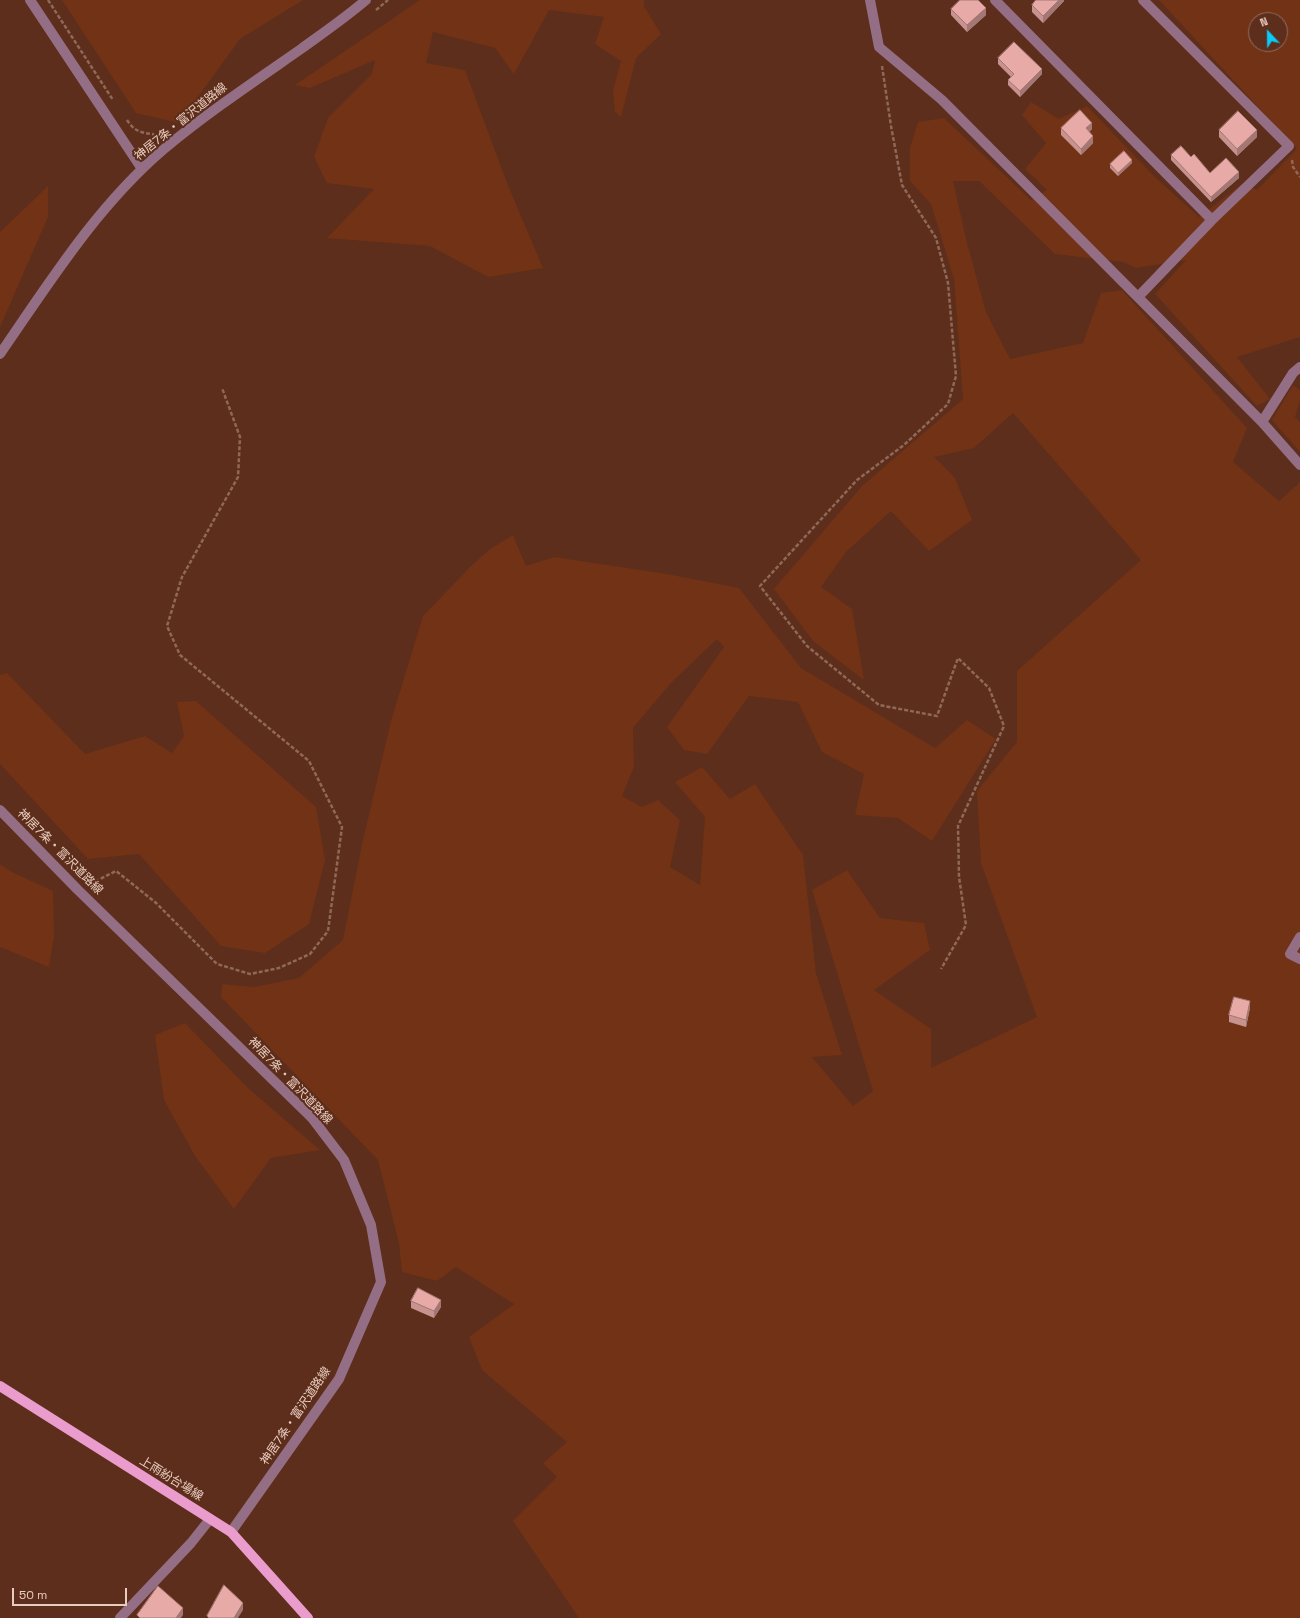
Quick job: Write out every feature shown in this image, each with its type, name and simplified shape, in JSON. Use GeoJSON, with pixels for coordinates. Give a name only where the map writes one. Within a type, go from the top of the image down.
{"type":"FeatureCollection","features":[{"type":"Feature","properties":{"kind":"main road","name":"上雨紛台場線"},"geometry":{"type":"LineString","coordinates":[[0,1386],[231,1532],[308,1618]]}},
{"type":"Feature","properties":{"kind":"street"},"geometry":{"type":"LineString","coordinates":[[30,0],[142,169]]}},
{"type":"Feature","properties":{"kind":"street","name":"神居7条・富沢道路線"},"geometry":{"type":"LineString","coordinates":[[0,354],[95,220],[142,169],[164,149],[240,91],[346,18],[366,0]]}},
{"type":"Feature","properties":{"kind":"street"},"geometry":{"type":"LineString","coordinates":[[870,0],[879,47],[942,100],[1262,422],[1300,465]]}},
{"type":"Feature","properties":{"kind":"street"},"geometry":{"type":"LineString","coordinates":[[994,0],[1212,220]]}},
{"type":"Feature","properties":{"kind":"street"},"geometry":{"type":"LineString","coordinates":[[1138,297],[1212,220],[1289,146],[1143,0]]}},
{"type":"Feature","properties":{"kind":"street"},"geometry":{"type":"LineString","coordinates":[[1262,422],[1293,373],[1300,367]]}},
{"type":"Feature","properties":{"kind":"street","name":"神居7条・富沢道路線"},"geometry":{"type":"LineString","coordinates":[[0,810],[78,890],[312,1118],[344,1160],[371,1225],[381,1282],[339,1379],[231,1532]]}},
{"type":"Feature","properties":{"kind":"street"},"geometry":{"type":"LineString","coordinates":[[1300,937],[1290,954],[1300,959]]}},
{"type":"Feature","properties":{"kind":"street"},"geometry":{"type":"LineString","coordinates":[[120,1618],[190,1543],[210,1519]]}},
{"type":"Feature","properties":{"kind":"path"},"geometry":{"type":"LineString","coordinates":[[48,0],[114,102]]}},
{"type":"Feature","properties":{"kind":"path"},"geometry":{"type":"LineString","coordinates":[[879,47],[902,185],[936,238],[948,283],[956,376],[948,404],[904,445],[857,480],[760,586],[807,646],[879,705],[937,716],[958,658],[988,688],[1004,726],[958,826],[959,877],[966,925],[941,969]]}},
{"type":"Feature","properties":{"kind":"path"},"geometry":{"type":"LineString","coordinates":[[123,114],[132,128],[141,133],[153,134]]}},
{"type":"Feature","properties":{"kind":"path"},"geometry":{"type":"LineString","coordinates":[[1289,146],[1293,167],[1300,177]]}},
{"type":"Feature","properties":{"kind":"path"},"geometry":{"type":"LineString","coordinates":[[78,890],[116,871],[156,902],[217,964],[250,974],[279,968],[310,954],[328,931],[342,826],[309,761],[180,655],[167,626],[182,577],[238,477],[240,437],[222,388]]}},
{"type":"Feature","properties":{"kind":"shaded area"},"geometry":{"type":"Polygon","coordinates":[[[62,0],[303,0],[240,39],[179,123],[136,113],[62,0]]]}},
{"type":"Feature","properties":{"kind":"shaded area"},"geometry":{"type":"Polygon","coordinates":[[[420,0],[644,0],[644,6],[661,34],[636,58],[621,117],[615,112],[613,90],[621,61],[595,44],[604,17],[549,10],[514,74],[495,48],[433,32],[426,63],[465,70],[507,183],[543,268],[488,277],[430,246],[327,238],[374,189],[327,183],[314,157],[328,118],[372,74],[375,60],[310,88],[295,85],[420,0]]]}},
{"type":"Feature","properties":{"kind":"shaded area"},"geometry":{"type":"Polygon","coordinates":[[[1159,0],[1300,0],[1300,337],[1237,357],[1270,399],[1257,406],[1155,294],[1186,260],[1136,268],[1123,262],[1055,254],[979,181],[953,181],[967,243],[986,312],[1010,359],[1083,343],[1101,293],[1122,290],[1247,428],[1233,462],[1279,501],[1300,482],[1300,1618],[579,1618],[513,1521],[557,1477],[543,1463],[567,1442],[482,1370],[469,1337],[514,1304],[456,1267],[437,1281],[402,1272],[399,1243],[378,1160],[221,997],[222,984],[254,987],[299,978],[343,940],[363,840],[391,721],[423,616],[470,567],[490,549],[513,535],[526,566],[554,557],[667,574],[739,588],[801,668],[935,748],[967,720],[996,739],[932,841],[898,818],[855,815],[864,774],[822,752],[798,702],[749,696],[707,754],[684,750],[667,727],[724,647],[717,639],[671,683],[633,728],[634,767],[622,796],[642,807],[658,800],[680,820],[670,867],[700,885],[705,817],[675,782],[702,767],[730,799],[755,784],[803,855],[816,973],[842,1055],[812,1057],[853,1106],[873,1091],[812,890],[847,870],[880,918],[924,923],[930,950],[874,990],[931,1029],[931,1068],[1037,1017],[981,863],[977,791],[1017,742],[1017,671],[1141,560],[1013,413],[974,448],[934,457],[955,478],[972,520],[929,551],[891,511],[846,552],[821,587],[852,609],[864,680],[813,641],[774,589],[862,486],[963,399],[954,279],[931,204],[910,181],[910,148],[918,122],[944,118],[1031,200],[1047,190],[1025,169],[1046,143],[1022,115],[1031,102],[1059,119],[1087,106],[1155,177],[1199,217],[1243,183],[1257,190],[1297,149],[1159,0]]]}},
{"type":"Feature","properties":{"kind":"shaded area"},"geometry":{"type":"Polygon","coordinates":[[[48,186],[48,217],[0,327],[0,232],[48,186]]]}},
{"type":"Feature","properties":{"kind":"shaded area"},"geometry":{"type":"Polygon","coordinates":[[[1293,385],[1300,390],[1300,401],[1295,417],[1300,422],[1300,452],[1272,420],[1293,385]]]}},
{"type":"Feature","properties":{"kind":"shaded area"},"geometry":{"type":"Polygon","coordinates":[[[7,673],[85,754],[145,736],[172,753],[184,736],[177,702],[196,701],[316,807],[325,860],[309,924],[265,953],[221,946],[139,854],[88,859],[0,764],[0,675],[7,673]]]}},
{"type":"Feature","properties":{"kind":"shaded area"},"geometry":{"type":"Polygon","coordinates":[[[0,864],[10,871],[53,891],[54,936],[49,967],[0,947],[0,864]]]}},
{"type":"Feature","properties":{"kind":"shaded area"},"geometry":{"type":"Polygon","coordinates":[[[185,1023],[248,1088],[320,1150],[271,1158],[234,1209],[195,1156],[164,1100],[155,1035],[185,1023]]]}},
{"type":"Feature","properties":{"kind":"building"},"geometry":{"type":"Polygon","coordinates":[[[960,0],[978,0],[986,8],[967,25],[951,9],[960,0]]]}},
{"type":"Feature","properties":{"kind":"building"},"geometry":{"type":"Polygon","coordinates":[[[1036,0],[1059,0],[1043,16],[1032,5],[1036,0]]]}},
{"type":"Feature","properties":{"kind":"building"},"geometry":{"type":"Polygon","coordinates":[[[1014,42],[1042,69],[1020,91],[1008,80],[1014,74],[998,58],[1014,42]]]}},
{"type":"Feature","properties":{"kind":"building"},"geometry":{"type":"Polygon","coordinates":[[[1080,110],[1092,123],[1086,128],[1093,136],[1081,149],[1061,128],[1080,110]]]}},
{"type":"Feature","properties":{"kind":"building"},"geometry":{"type":"Polygon","coordinates":[[[1238,111],[1257,130],[1237,149],[1219,130],[1238,111]]]}},
{"type":"Feature","properties":{"kind":"building"},"geometry":{"type":"Polygon","coordinates":[[[1181,146],[1191,157],[1194,154],[1210,173],[1226,158],[1239,172],[1211,197],[1171,155],[1181,146]]]}},
{"type":"Feature","properties":{"kind":"building"},"geometry":{"type":"Polygon","coordinates":[[[1124,151],[1132,160],[1118,173],[1110,164],[1124,151]]]}},
{"type":"Feature","properties":{"kind":"building"},"geometry":{"type":"Polygon","coordinates":[[[1234,997],[1250,1001],[1246,1020],[1229,1015],[1234,997]]]}},
{"type":"Feature","properties":{"kind":"building"},"geometry":{"type":"Polygon","coordinates":[[[418,1288],[441,1300],[434,1311],[411,1301],[418,1288]]]}},
{"type":"Feature","properties":{"kind":"building"},"geometry":{"type":"Polygon","coordinates":[[[224,1585],[243,1603],[234,1618],[209,1618],[207,1616],[224,1585]]]}},
{"type":"Feature","properties":{"kind":"building"},"geometry":{"type":"Polygon","coordinates":[[[158,1586],[183,1608],[176,1618],[140,1618],[137,1615],[158,1586]]]}}]}
